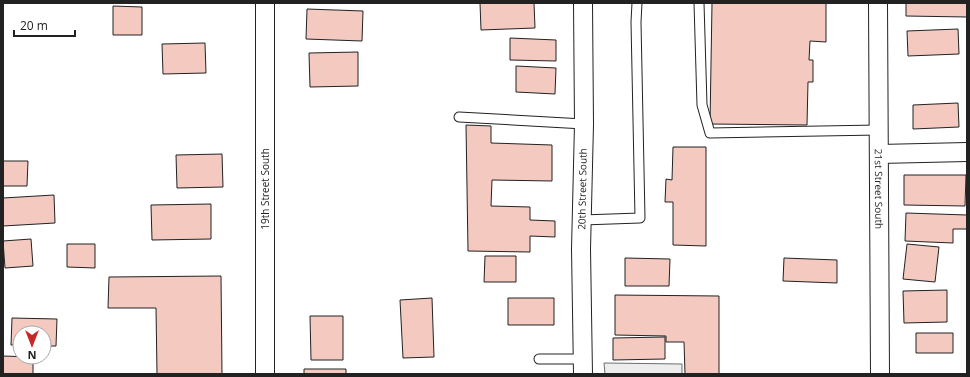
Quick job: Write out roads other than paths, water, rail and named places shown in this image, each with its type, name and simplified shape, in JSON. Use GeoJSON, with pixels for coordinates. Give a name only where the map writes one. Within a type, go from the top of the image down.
{"type":"FeatureCollection","features":[{"type":"Feature","properties":{"kind":"street","name":"19th Street South"},"geometry":{"type":"LineString","coordinates":[[265,3],[265,374]]}},
{"type":"Feature","properties":{"kind":"street","name":"20th Street South"},"geometry":{"type":"LineString","coordinates":[[582,3],[584,124],[582,220],[583,367]]}},
{"type":"Feature","properties":{"kind":"street","name":"21st Street South"},"geometry":{"type":"LineString","coordinates":[[878,3],[880,374]]}},
{"type":"Feature","properties":{"kind":"street"},"geometry":{"type":"LineString","coordinates":[[879,154],[967,152]]}},
{"type":"Feature","properties":{"kind":"lane"},"geometry":{"type":"LineString","coordinates":[[582,220],[640,218],[636,22],[637,3]]}},
{"type":"Feature","properties":{"kind":"lane"},"geometry":{"type":"LineString","coordinates":[[699,3],[702,105],[710,133],[879,130]]}},
{"type":"Feature","properties":{"kind":"lane"},"geometry":{"type":"LineString","coordinates":[[459,117],[584,124]]}},
{"type":"Feature","properties":{"kind":"lane"},"geometry":{"type":"LineString","coordinates":[[539,359],[583,367]]}}]}
